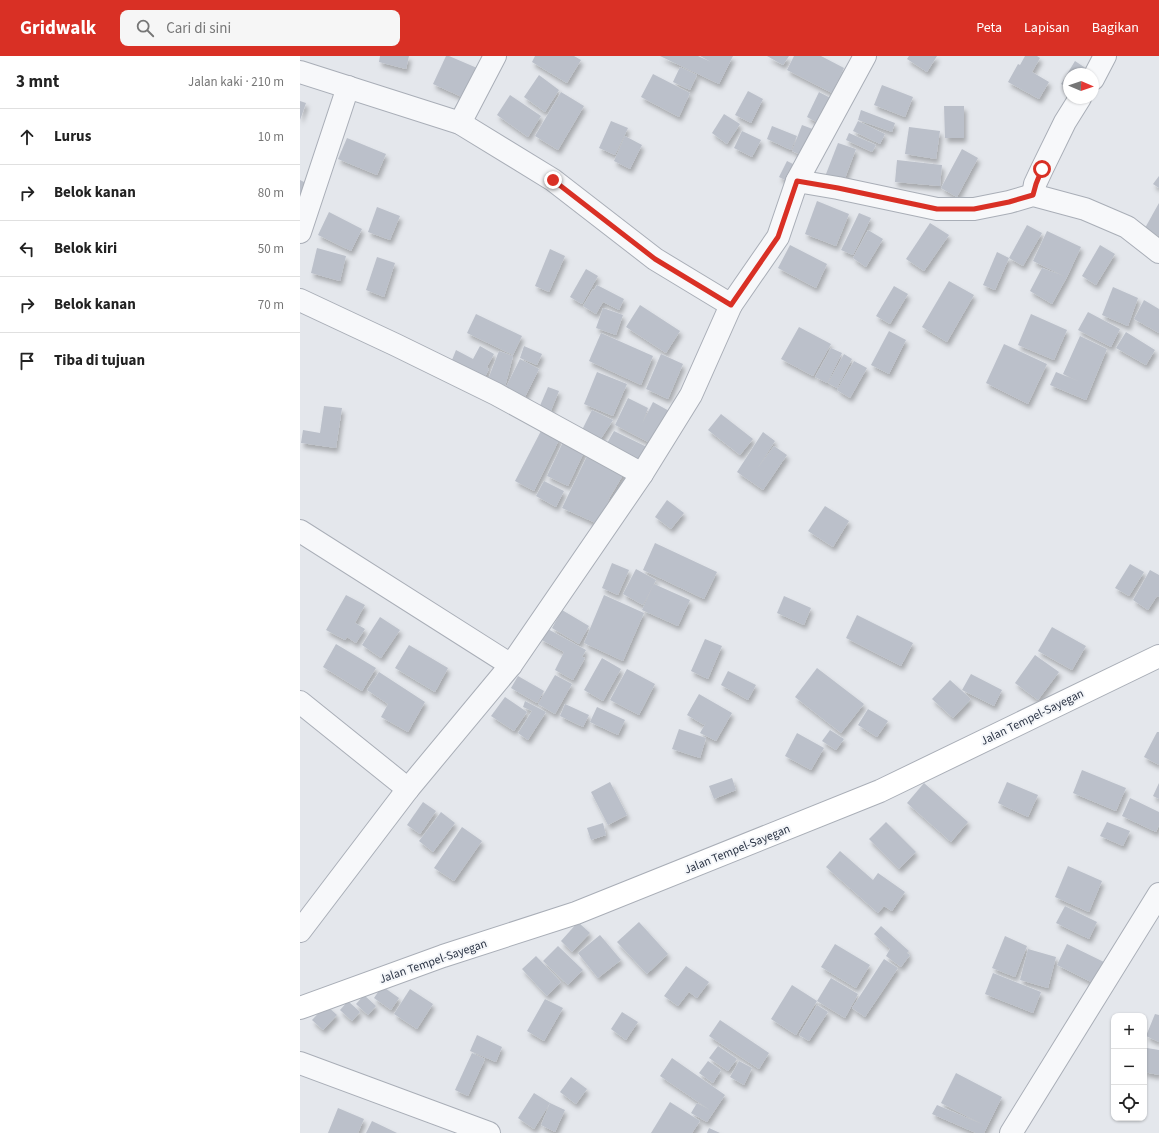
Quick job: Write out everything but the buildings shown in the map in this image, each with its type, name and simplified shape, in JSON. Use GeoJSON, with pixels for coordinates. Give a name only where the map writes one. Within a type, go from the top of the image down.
{"type":"FeatureCollection","features":[{"type":"Feature","properties":{"kind":"main road","name":"Jalan Tempel-Sayegan"},"geometry":{"type":"LineString","coordinates":[[300,1008],[442,956],[576,913],[880,791],[1159,656]]}},
{"type":"Feature","properties":{"kind":"street"},"geometry":{"type":"LineString","coordinates":[[460,123],[495,56]]}},
{"type":"Feature","properties":{"kind":"street"},"geometry":{"type":"LineString","coordinates":[[300,931],[408,789],[511,665],[642,474],[691,395],[731,305],[778,237],[797,181],[865,56]]}},
{"type":"Feature","properties":{"kind":"street"},"geometry":{"type":"LineString","coordinates":[[1099,68],[1105,56]]}},
{"type":"Feature","properties":{"kind":"street"},"geometry":{"type":"LineString","coordinates":[[300,72],[460,123],[553,180],[655,259],[731,305]]}},
{"type":"Feature","properties":{"kind":"street"},"geometry":{"type":"LineString","coordinates":[[300,232],[348,87]]}},
{"type":"Feature","properties":{"kind":"street"},"geometry":{"type":"LineString","coordinates":[[1033,195],[1042,169],[1065,122],[1076,104]]}},
{"type":"Feature","properties":{"kind":"street"},"geometry":{"type":"LineString","coordinates":[[797,181],[937,209],[974,209],[1009,202],[1033,195],[1085,209],[1127,227],[1159,252]]}},
{"type":"Feature","properties":{"kind":"street"},"geometry":{"type":"LineString","coordinates":[[300,300],[496,394],[642,474]]}},
{"type":"Feature","properties":{"kind":"street"},"geometry":{"type":"LineString","coordinates":[[300,531],[511,665]]}},
{"type":"Feature","properties":{"kind":"street"},"geometry":{"type":"LineString","coordinates":[[300,702],[408,789]]}},
{"type":"Feature","properties":{"kind":"street"},"geometry":{"type":"LineString","coordinates":[[1011,1133],[1152,921],[1159,894]]}},
{"type":"Feature","properties":{"kind":"street"},"geometry":{"type":"LineString","coordinates":[[300,1063],[489,1133]]}},
{"type":"Feature","properties":{"kind":"route"},"geometry":{"type":"LineString","coordinates":[[553,180],[655,259],[731,305],[778,237],[797,181],[937,209],[974,209],[1009,202],[1033,195],[1042,169]]}}]}
